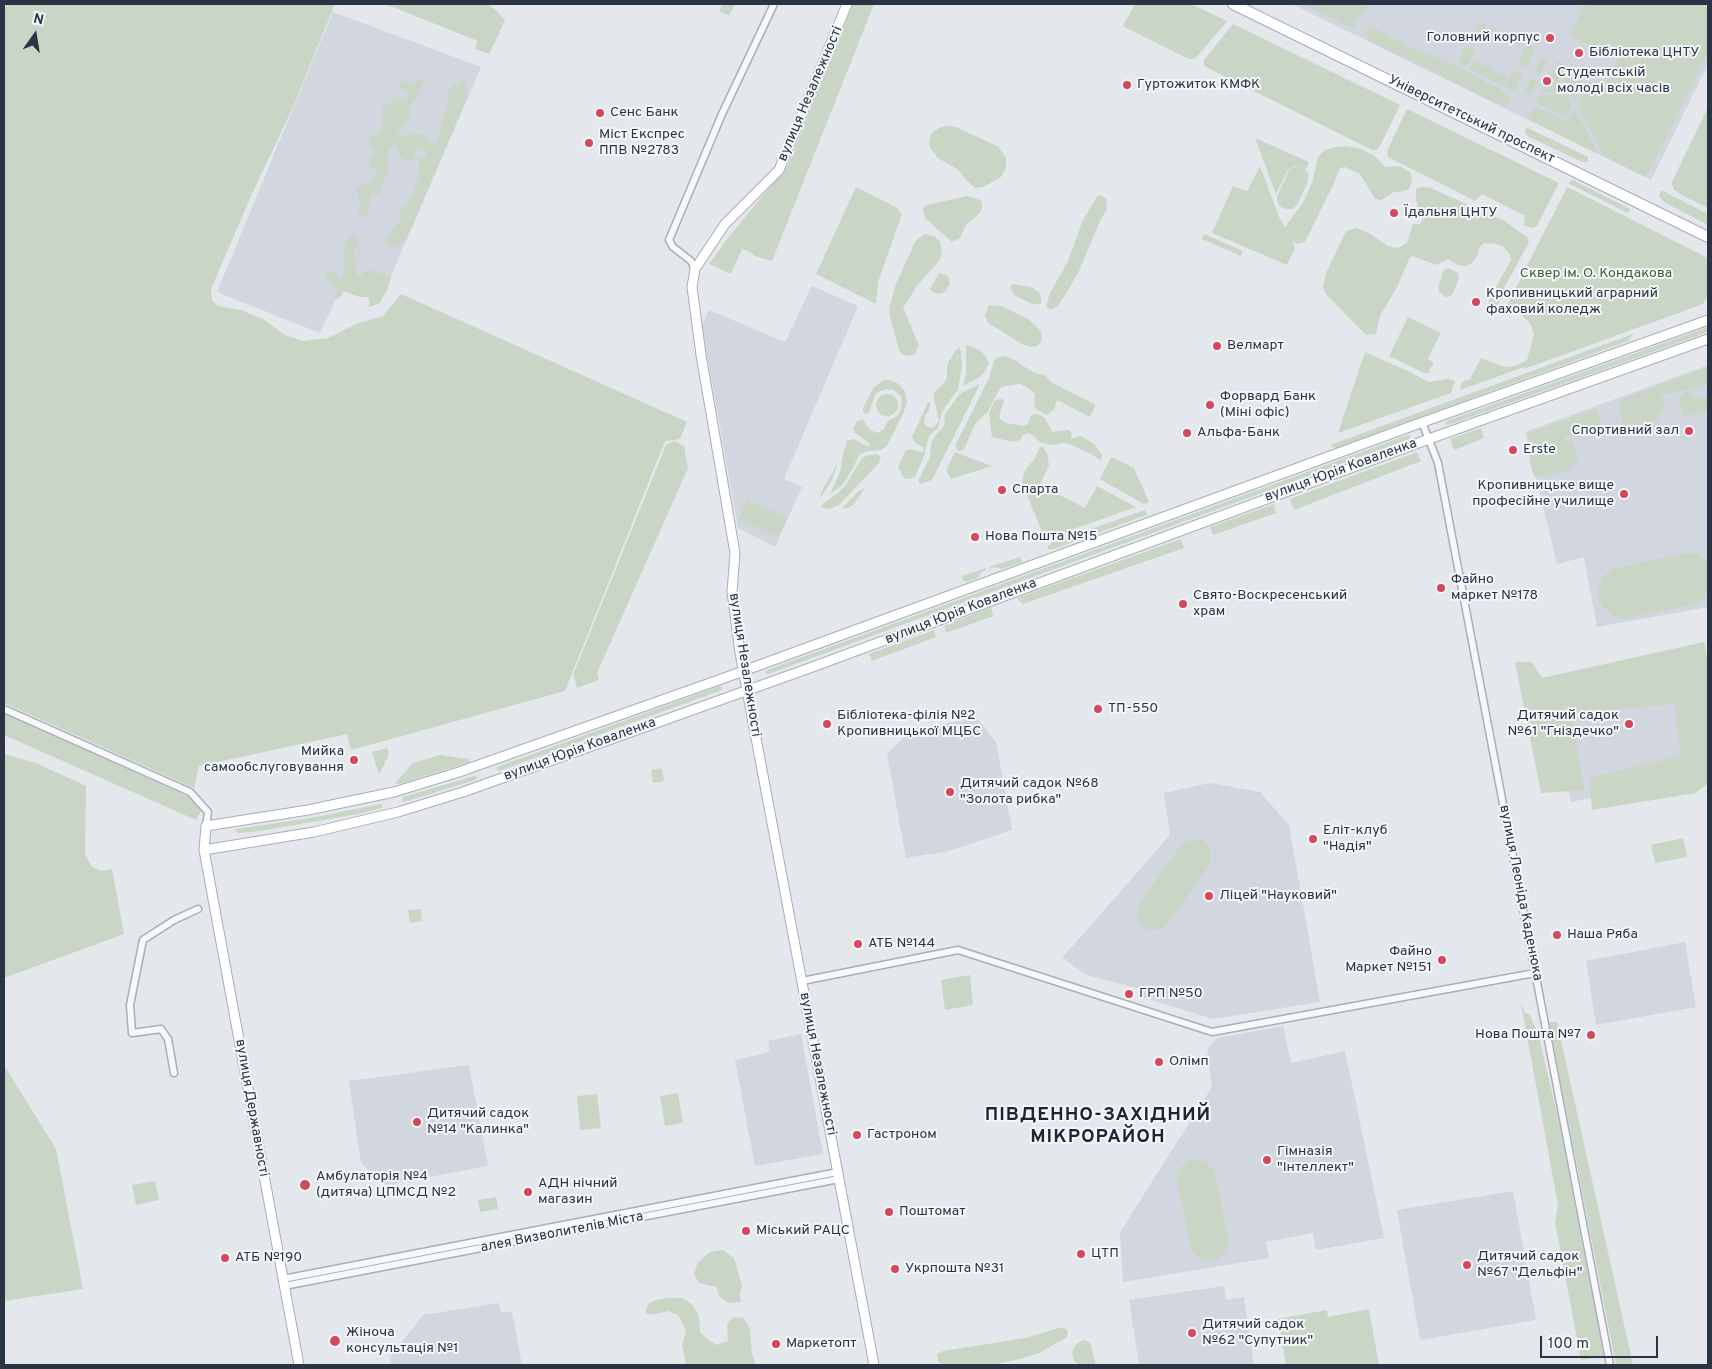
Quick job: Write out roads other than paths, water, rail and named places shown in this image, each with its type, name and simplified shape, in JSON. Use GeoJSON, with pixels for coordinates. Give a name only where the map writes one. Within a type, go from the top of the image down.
{"type":"FeatureCollection","features":[{"type":"Feature","properties":{"kind":"main road","name":"вулиця Незалежності"},"geometry":{"type":"LineString","coordinates":[[847,4],[786,157],[779,170],[724,224],[695,269],[692,287],[735,553],[732,592],[746,691],[874,1365]]}},
{"type":"Feature","properties":{"kind":"main road","name":"Університетський проспект"},"geometry":{"type":"LineString","coordinates":[[1233,4],[1708,237]]}},
{"type":"Feature","properties":{"kind":"main road","name":"вулиця Юрія Коваленка"},"geometry":{"type":"LineString","coordinates":[[206,826],[308,810],[394,792],[459,772],[743,671],[1422,422],[1708,320]]}},
{"type":"Feature","properties":{"kind":"main road","name":"вулиця Юрія Коваленка"},"geometry":{"type":"LineString","coordinates":[[204,850],[314,832],[398,812],[464,792],[746,691],[1429,439],[1708,339]]}},
{"type":"Feature","properties":{"kind":"main road","name":"вулиця Державності"},"geometry":{"type":"LineString","coordinates":[[206,826],[204,850],[299,1365]]}},
{"type":"Feature","properties":{"kind":"street"},"geometry":{"type":"LineString","coordinates":[[695,269],[691,261],[673,247],[669,240],[722,114],[774,4]]}},
{"type":"Feature","properties":{"kind":"street","name":"вулиця Леоніда Каденюка"},"geometry":{"type":"LineString","coordinates":[[1422,422],[1438,462],[1610,1365]]}},
{"type":"Feature","properties":{"kind":"street"},"geometry":{"type":"LineString","coordinates":[[4,709],[190,792],[208,812],[206,826]]}},
{"type":"Feature","properties":{"kind":"street"},"geometry":{"type":"LineString","coordinates":[[174,1073],[168,1039],[161,1029],[132,1033],[130,1005],[142,940],[174,920],[198,909]]}},
{"type":"Feature","properties":{"kind":"street"},"geometry":{"type":"LineString","coordinates":[[802,981],[958,950],[1212,1032],[1535,973]]}},
{"type":"Feature","properties":{"kind":"street","name":"алея Визволителів Міста"},"geometry":{"type":"LineString","coordinates":[[284,1283],[838,1175]]}},
{"type":"Feature","properties":{"kind":"place","name":"Головний корпус"},"geometry":{"type":"Point","coordinates":[1550,38]}},
{"type":"Feature","properties":{"kind":"place","name":"Бібліотека ЦНТУ"},"geometry":{"type":"Point","coordinates":[1579,53]}},
{"type":"Feature","properties":{"kind":"place","name":"Студентській молоді всіх часів"},"geometry":{"type":"Point","coordinates":[1547,81]}},
{"type":"Feature","properties":{"kind":"place","name":"Гуртожиток КМФК"},"geometry":{"type":"Point","coordinates":[1127,85]}},
{"type":"Feature","properties":{"kind":"place","name":"Сенс Банк"},"geometry":{"type":"Point","coordinates":[600,113]}},
{"type":"Feature","properties":{"kind":"place","name":"Міст Експрес ППВ №2783"},"geometry":{"type":"Point","coordinates":[589,143]}},
{"type":"Feature","properties":{"kind":"place","name":"Їдальня ЦНТУ"},"geometry":{"type":"Point","coordinates":[1394,213]}},
{"type":"Feature","properties":{"kind":"place","name":"Кропивницький аграрний фаховий коледж"},"geometry":{"type":"Point","coordinates":[1476,302]}},
{"type":"Feature","properties":{"kind":"place","name":"Велмарт"},"geometry":{"type":"Point","coordinates":[1217,346]}},
{"type":"Feature","properties":{"kind":"place","name":"Форвард Банк (Міні офіс)"},"geometry":{"type":"Point","coordinates":[1210,405]}},
{"type":"Feature","properties":{"kind":"place","name":"Спортивний зал"},"geometry":{"type":"Point","coordinates":[1689,431]}},
{"type":"Feature","properties":{"kind":"place","name":"Альфа-Банк"},"geometry":{"type":"Point","coordinates":[1187,433]}},
{"type":"Feature","properties":{"kind":"place","name":"Erste"},"geometry":{"type":"Point","coordinates":[1513,450]}},
{"type":"Feature","properties":{"kind":"place","name":"Спарта"},"geometry":{"type":"Point","coordinates":[1002,490]}},
{"type":"Feature","properties":{"kind":"place","name":"Кропивницьке вище професійне училище"},"geometry":{"type":"Point","coordinates":[1624,494]}},
{"type":"Feature","properties":{"kind":"place","name":"Нова Пошта №15"},"geometry":{"type":"Point","coordinates":[975,537]}},
{"type":"Feature","properties":{"kind":"place","name":"Файно маркет №178"},"geometry":{"type":"Point","coordinates":[1441,588]}},
{"type":"Feature","properties":{"kind":"place","name":"Свято-Воскресенський храм"},"geometry":{"type":"Point","coordinates":[1183,604]}},
{"type":"Feature","properties":{"kind":"place","name":"ТП-550"},"geometry":{"type":"Point","coordinates":[1098,709]}},
{"type":"Feature","properties":{"kind":"place","name":"Бібліотека-філія №2 Кропивницької МЦБС"},"geometry":{"type":"Point","coordinates":[827,724]}},
{"type":"Feature","properties":{"kind":"place","name":"Дитячий садок №61 \"Гніздечко\""},"geometry":{"type":"Point","coordinates":[1629,724]}},
{"type":"Feature","properties":{"kind":"place","name":"Мийка самообслуговування"},"geometry":{"type":"Point","coordinates":[354,760]}},
{"type":"Feature","properties":{"kind":"place","name":"Дитячий садок №68 \"Золота рибка\""},"geometry":{"type":"Point","coordinates":[950,792]}},
{"type":"Feature","properties":{"kind":"place","name":"Еліт-клуб \"Надія\""},"geometry":{"type":"Point","coordinates":[1313,839]}},
{"type":"Feature","properties":{"kind":"place","name":"Ліцей \"Науковий\""},"geometry":{"type":"Point","coordinates":[1209,896]}},
{"type":"Feature","properties":{"kind":"place","name":"Наша Ряба"},"geometry":{"type":"Point","coordinates":[1557,935]}},
{"type":"Feature","properties":{"kind":"place","name":"АТБ №144"},"geometry":{"type":"Point","coordinates":[858,944]}},
{"type":"Feature","properties":{"kind":"place","name":"Файно Маркет №151"},"geometry":{"type":"Point","coordinates":[1442,960]}},
{"type":"Feature","properties":{"kind":"place","name":"ГРП №50"},"geometry":{"type":"Point","coordinates":[1129,994]}},
{"type":"Feature","properties":{"kind":"place","name":"Нова Пошта №7"},"geometry":{"type":"Point","coordinates":[1591,1035]}},
{"type":"Feature","properties":{"kind":"place","name":"Олімп"},"geometry":{"type":"Point","coordinates":[1159,1062]}},
{"type":"Feature","properties":{"kind":"place","name":"Дитячий садок №14 \"Калинка\""},"geometry":{"type":"Point","coordinates":[417,1122]}},
{"type":"Feature","properties":{"kind":"place","name":"Гастроном"},"geometry":{"type":"Point","coordinates":[857,1135]}},
{"type":"Feature","properties":{"kind":"place","name":"Гімназія \"Інтеллект\""},"geometry":{"type":"Point","coordinates":[1267,1160]}},
{"type":"Feature","properties":{"kind":"place","name":"Амбулаторія №4 (дитяча) ЦПМСД №2"},"geometry":{"type":"Point","coordinates":[305,1185]}},
{"type":"Feature","properties":{"kind":"place","name":"АДН нічний магазин"},"geometry":{"type":"Point","coordinates":[528,1192]}},
{"type":"Feature","properties":{"kind":"place","name":"Поштомат"},"geometry":{"type":"Point","coordinates":[889,1212]}},
{"type":"Feature","properties":{"kind":"place","name":"Міський РАЦС"},"geometry":{"type":"Point","coordinates":[746,1231]}},
{"type":"Feature","properties":{"kind":"place","name":"ЦТП"},"geometry":{"type":"Point","coordinates":[1081,1254]}},
{"type":"Feature","properties":{"kind":"place","name":"АТБ №190"},"geometry":{"type":"Point","coordinates":[225,1258]}},
{"type":"Feature","properties":{"kind":"place","name":"Дитячий садок №67 \"Дельфін\""},"geometry":{"type":"Point","coordinates":[1467,1265]}},
{"type":"Feature","properties":{"kind":"place","name":"Укрпошта №31"},"geometry":{"type":"Point","coordinates":[895,1269]}},
{"type":"Feature","properties":{"kind":"place","name":"Дитячий садок №62 \"Супутник\""},"geometry":{"type":"Point","coordinates":[1192,1333]}},
{"type":"Feature","properties":{"kind":"place","name":"Жіноча консультація №1"},"geometry":{"type":"Point","coordinates":[335,1341]}},
{"type":"Feature","properties":{"kind":"place","name":"Маркетопт"},"geometry":{"type":"Point","coordinates":[776,1344]}},
{"type":"Feature","properties":{"kind":"district","name":"ПІВДЕННО-ЗАХІДНИЙ МІКРОРАЙОН"},"geometry":{"type":"Point","coordinates":[1098,1127]}},
{"type":"Feature","properties":{"kind":"park label","name":"Сквер ім. О. Кондакова"},"geometry":{"type":"Point","coordinates":[1596,274]}}]}
